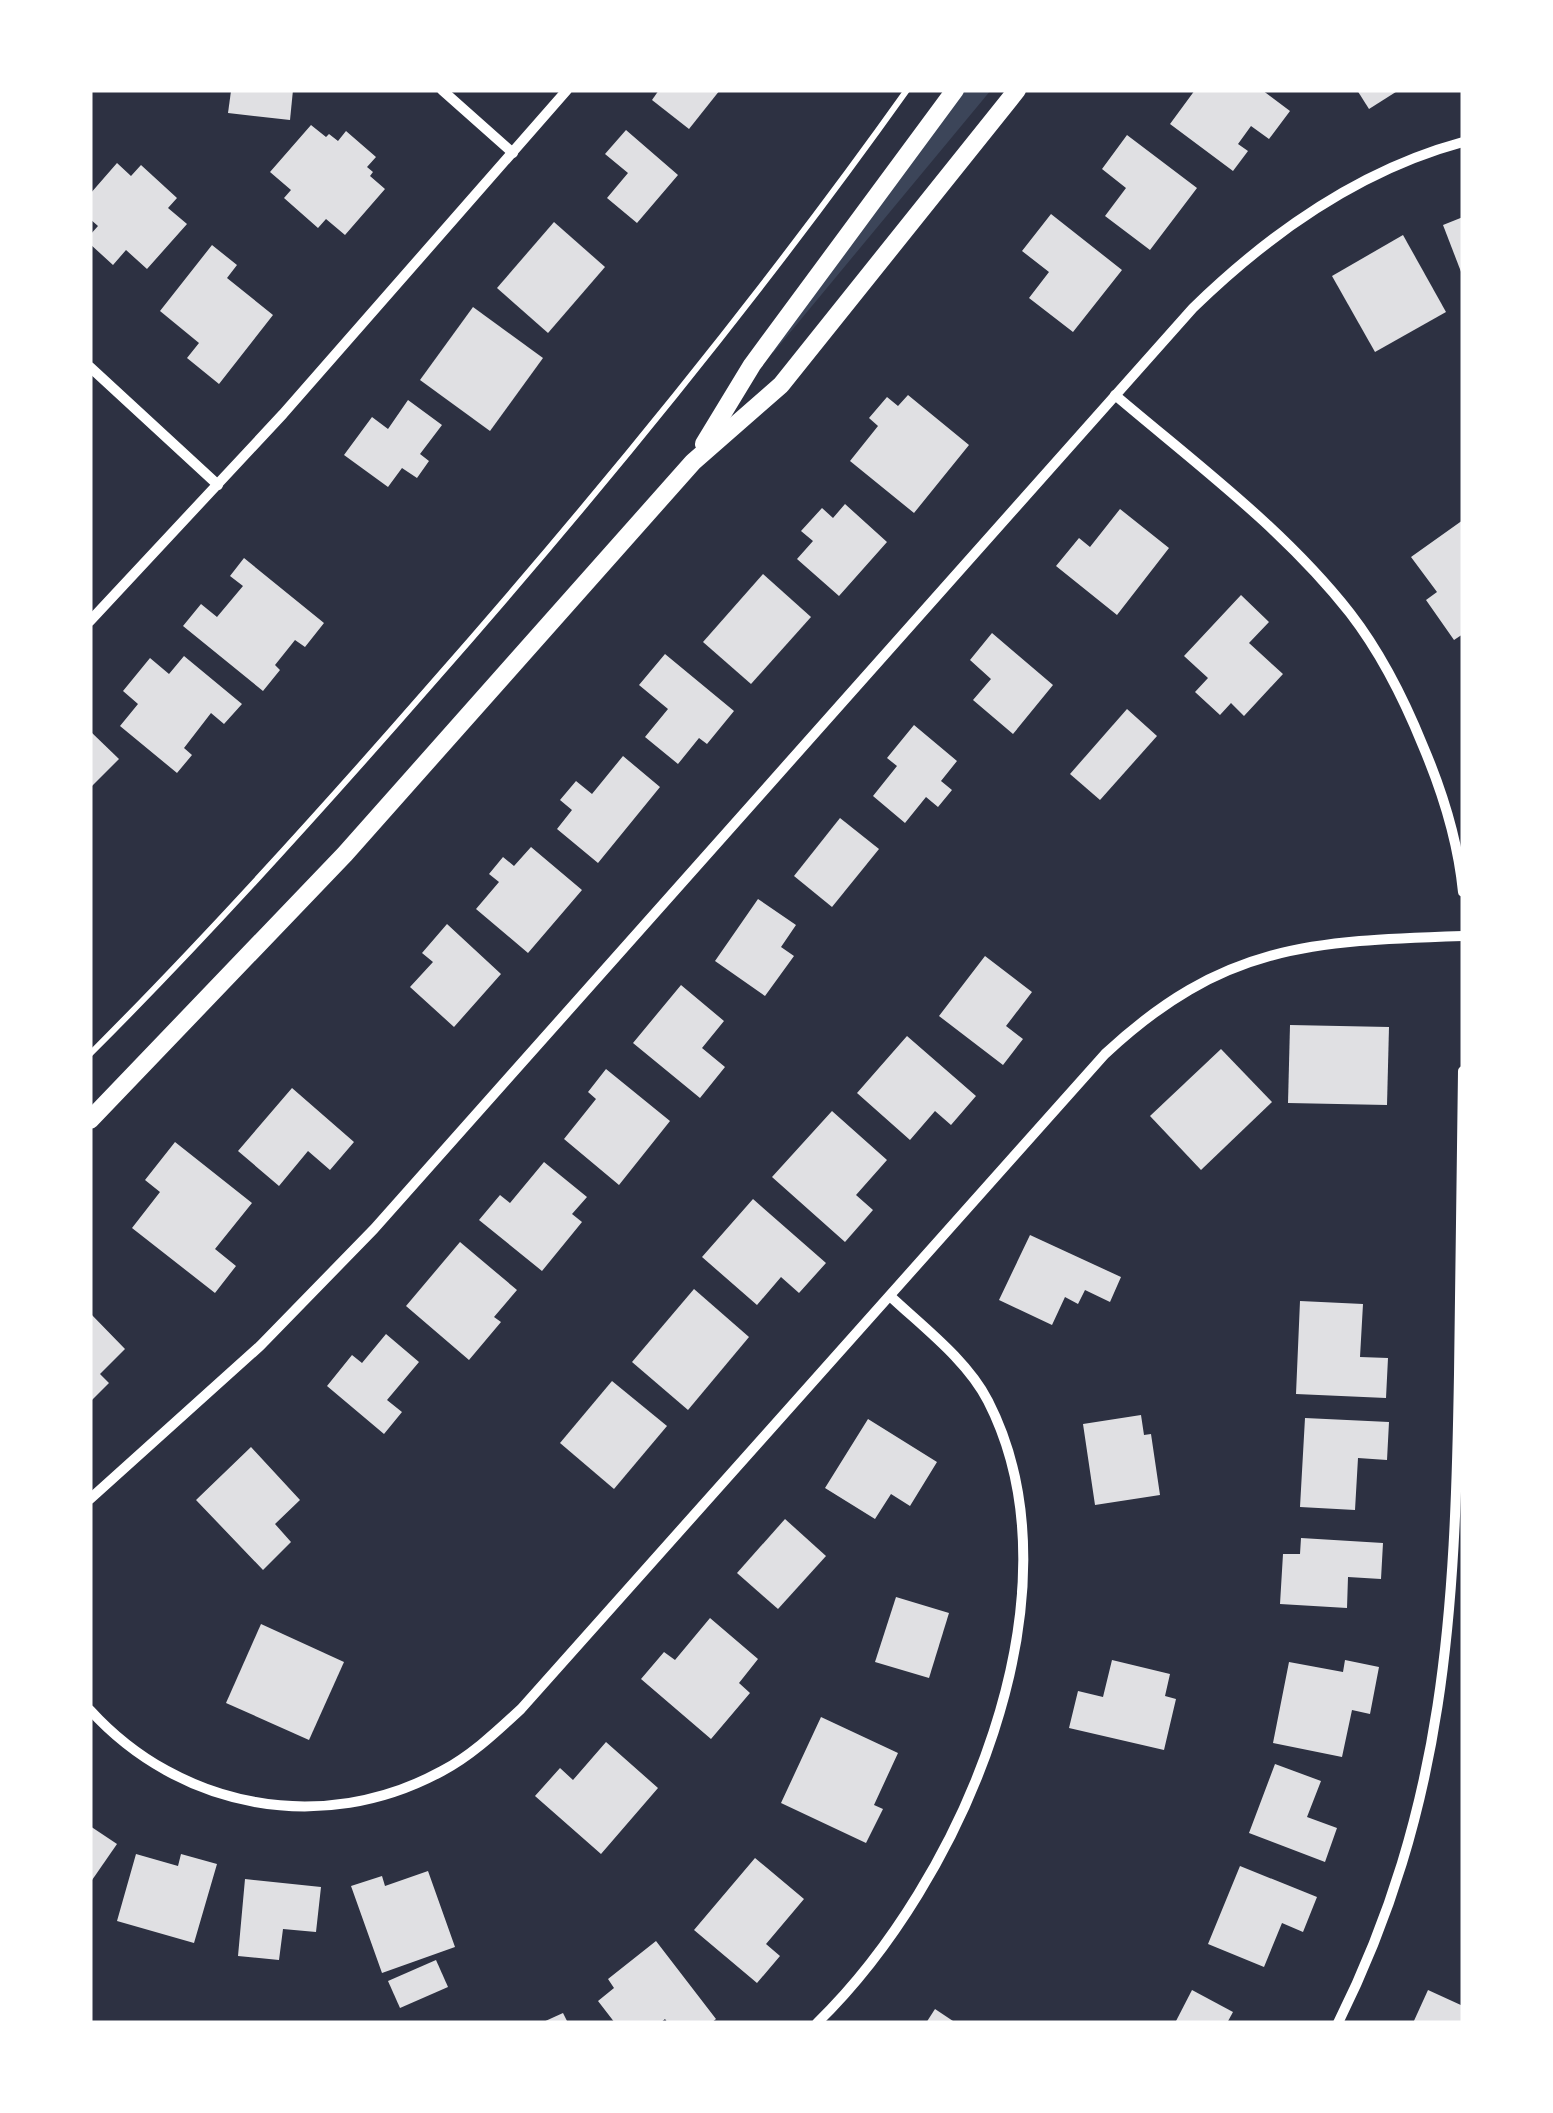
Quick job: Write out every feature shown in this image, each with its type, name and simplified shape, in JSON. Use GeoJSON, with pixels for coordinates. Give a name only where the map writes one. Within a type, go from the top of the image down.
{"type":"FeatureCollection","features":[{"type":"Feature","properties":{"kind":"street"},"geometry":{"type":"LineString","coordinates":[[442,90],[514,153]]}},
{"type":"Feature","properties":{"kind":"street"},"geometry":{"type":"LineString","coordinates":[[90,621],[218,485],[567,90]]}},
{"type":"Feature","properties":{"kind":"street"},"geometry":{"type":"LineString","coordinates":[[693,462],[752,365],[955,90]]}},
{"type":"Feature","properties":{"kind":"street"},"geometry":{"type":"LineString","coordinates":[[90,1120],[320,880],[693,462],[781,385],[1018,90]]}},
{"type":"Feature","properties":{"kind":"street"},"geometry":{"type":"LineString","coordinates":[[90,1499],[260,1346],[363,1241],[1215,287],[1290,225],[1386,170],[1463,142]]}},
{"type":"Feature","properties":{"kind":"street"},"geometry":{"type":"LineString","coordinates":[[90,367],[218,485]]}},
{"type":"Feature","properties":{"kind":"street"},"geometry":{"type":"LineString","coordinates":[[1115,395],[1270,530],[1324,584],[1370,640],[1400,694],[1449,814],[1463,892]]}},
{"type":"Feature","properties":{"kind":"street"},"geometry":{"type":"LineString","coordinates":[[90,1710],[124,1745],[162,1770],[207,1790],[256,1802],[341,1805],[392,1793],[442,1772],[490,1739],[521,1709],[1131,1030],[1182,994],[1240,965],[1289,949],[1358,939],[1463,936]]}},
{"type":"Feature","properties":{"kind":"street"},"geometry":{"type":"LineString","coordinates":[[1338,2023],[1402,1870],[1436,1732],[1446,1657],[1457,1476],[1463,1071]]}},
{"type":"Feature","properties":{"kind":"street"},"geometry":{"type":"LineString","coordinates":[[817,2023],[912,1907],[958,1824],[996,1722],[1020,1598],[1022,1513],[1003,1434],[986,1398],[967,1372],[890,1296]]}},
{"type":"Feature","properties":{"kind":"path"},"geometry":{"type":"LineString","coordinates":[[90,1054],[251,888],[531,572],[718,345],[907,90]]}},
{"type":"Feature","properties":{"kind":"shaded area"},"geometry":{"type":"Polygon","coordinates":[[[965,90],[991,90],[773,353],[771,349],[965,90]]]}},
{"type":"Feature","properties":{"kind":"building"},"geometry":{"type":"Polygon","coordinates":[[[293,90],[290,120],[228,113],[231,91],[293,90]]]}},
{"type":"Feature","properties":{"kind":"building"},"geometry":{"type":"Polygon","coordinates":[[[659,90],[720,90],[689,129],[652,100],[659,90]]]}},
{"type":"Feature","properties":{"kind":"building"},"geometry":{"type":"Polygon","coordinates":[[[1195,90],[1262,90],[1290,111],[1269,139],[1251,126],[1238,144],[1248,151],[1233,171],[1170,124],[1195,90]]]}},
{"type":"Feature","properties":{"kind":"building"},"geometry":{"type":"Polygon","coordinates":[[[1357,90],[1399,90],[1369,109],[1357,90]]]}},
{"type":"Feature","properties":{"kind":"building"},"geometry":{"type":"Polygon","coordinates":[[[311,125],[338,141],[346,131],[376,157],[367,167],[373,172],[370,176],[385,189],[345,235],[326,219],[318,228],[284,198],[291,190],[270,172],[311,125]]]}},
{"type":"Feature","properties":{"kind":"building"},"geometry":{"type":"Polygon","coordinates":[[[626,130],[678,175],[637,223],[607,198],[628,173],[605,154],[626,130]]]}},
{"type":"Feature","properties":{"kind":"building"},"geometry":{"type":"Polygon","coordinates":[[[1127,135],[1197,188],[1150,250],[1105,216],[1126,188],[1102,169],[1127,135]]]}},
{"type":"Feature","properties":{"kind":"building"},"geometry":{"type":"Polygon","coordinates":[[[117,163],[131,176],[141,165],[177,198],[168,208],[187,224],[147,269],[126,250],[113,265],[90,244],[90,235],[98,226],[90,219],[90,194],[117,163]]]}},
{"type":"Feature","properties":{"kind":"building"},"geometry":{"type":"Polygon","coordinates":[[[1051,214],[1122,270],[1073,332],[1029,298],[1049,272],[1022,251],[1051,214]]]}},
{"type":"Feature","properties":{"kind":"building"},"geometry":{"type":"Polygon","coordinates":[[[1463,217],[1463,277],[1443,225],[1463,217]]]}},
{"type":"Feature","properties":{"kind":"building"},"geometry":{"type":"Polygon","coordinates":[[[554,222],[605,267],[548,333],[497,288],[554,222]]]}},
{"type":"Feature","properties":{"kind":"building"},"geometry":{"type":"Polygon","coordinates":[[[1403,235],[1446,312],[1375,352],[1332,276],[1403,235]]]}},
{"type":"Feature","properties":{"kind":"building"},"geometry":{"type":"Polygon","coordinates":[[[212,245],[237,265],[227,278],[273,315],[219,384],[187,358],[199,343],[160,311],[212,245]]]}},
{"type":"Feature","properties":{"kind":"building"},"geometry":{"type":"Polygon","coordinates":[[[473,307],[543,358],[490,431],[420,380],[473,307]]]}},
{"type":"Feature","properties":{"kind":"building"},"geometry":{"type":"Polygon","coordinates":[[[908,395],[969,445],[914,513],[850,461],[878,426],[869,418],[887,397],[898,406],[908,395]]]}},
{"type":"Feature","properties":{"kind":"building"},"geometry":{"type":"Polygon","coordinates":[[[408,400],[442,425],[420,454],[429,461],[417,478],[402,468],[388,487],[344,455],[372,417],[388,429],[408,400]]]}},
{"type":"Feature","properties":{"kind":"building"},"geometry":{"type":"Polygon","coordinates":[[[845,504],[887,542],[839,596],[797,559],[813,541],[801,531],[822,508],[833,518],[845,504]]]}},
{"type":"Feature","properties":{"kind":"building"},"geometry":{"type":"Polygon","coordinates":[[[1120,509],[1169,548],[1117,615],[1056,566],[1079,538],[1090,547],[1120,509]]]}},
{"type":"Feature","properties":{"kind":"building"},"geometry":{"type":"Polygon","coordinates":[[[1463,520],[1463,634],[1454,640],[1426,600],[1437,592],[1411,557],[1463,520]]]}},
{"type":"Feature","properties":{"kind":"building"},"geometry":{"type":"Polygon","coordinates":[[[244,558],[324,623],[305,647],[295,640],[275,665],[280,670],[263,691],[183,626],[201,604],[217,617],[243,586],[230,576],[244,558]]]}},
{"type":"Feature","properties":{"kind":"building"},"geometry":{"type":"Polygon","coordinates":[[[763,574],[811,617],[751,684],[703,642],[763,574]]]}},
{"type":"Feature","properties":{"kind":"building"},"geometry":{"type":"Polygon","coordinates":[[[1241,595],[1269,622],[1249,643],[1283,674],[1244,716],[1231,703],[1220,715],[1195,692],[1208,678],[1184,656],[1241,595]]]}},
{"type":"Feature","properties":{"kind":"building"},"geometry":{"type":"Polygon","coordinates":[[[992,633],[1053,685],[1013,734],[973,700],[991,679],[970,660],[992,633]]]}},
{"type":"Feature","properties":{"kind":"building"},"geometry":{"type":"Polygon","coordinates":[[[665,654],[734,711],[707,744],[699,738],[678,764],[645,737],[668,709],[639,685],[665,654]]]}},
{"type":"Feature","properties":{"kind":"building"},"geometry":{"type":"Polygon","coordinates":[[[184,656],[242,704],[224,724],[211,713],[184,748],[192,755],[177,773],[120,726],[138,704],[123,691],[150,658],[169,674],[184,656]]]}},
{"type":"Feature","properties":{"kind":"building"},"geometry":{"type":"Polygon","coordinates":[[[1127,709],[1157,736],[1100,800],[1070,774],[1127,709]]]}},
{"type":"Feature","properties":{"kind":"building"},"geometry":{"type":"Polygon","coordinates":[[[914,725],[957,761],[941,781],[952,790],[938,807],[926,797],[905,823],[873,796],[897,766],[887,758],[914,725]]]}},
{"type":"Feature","properties":{"kind":"building"},"geometry":{"type":"Polygon","coordinates":[[[90,731],[119,759],[90,788],[90,731]]]}},
{"type":"Feature","properties":{"kind":"building"},"geometry":{"type":"Polygon","coordinates":[[[623,756],[660,787],[598,863],[557,829],[572,810],[560,800],[576,781],[592,794],[623,756]]]}},
{"type":"Feature","properties":{"kind":"building"},"geometry":{"type":"Polygon","coordinates":[[[840,818],[879,849],[832,907],[794,876],[840,818]]]}},
{"type":"Feature","properties":{"kind":"building"},"geometry":{"type":"Polygon","coordinates":[[[531,847],[582,890],[528,953],[476,909],[499,882],[489,874],[503,857],[514,866],[531,847]]]}},
{"type":"Feature","properties":{"kind":"building"},"geometry":{"type":"Polygon","coordinates":[[[758,899],[796,925],[781,947],[794,956],[765,996],[715,961],[758,899]]]}},
{"type":"Feature","properties":{"kind":"building"},"geometry":{"type":"Polygon","coordinates":[[[447,924],[501,974],[454,1027],[410,987],[433,962],[422,953],[447,924]]]}},
{"type":"Feature","properties":{"kind":"building"},"geometry":{"type":"Polygon","coordinates":[[[985,956],[1032,992],[1006,1026],[1023,1039],[1003,1065],[939,1016],[985,956]]]}},
{"type":"Feature","properties":{"kind":"building"},"geometry":{"type":"Polygon","coordinates":[[[681,985],[724,1021],[702,1048],[725,1067],[700,1098],[633,1043],[681,985]]]}},
{"type":"Feature","properties":{"kind":"building"},"geometry":{"type":"Polygon","coordinates":[[[1290,1025],[1389,1027],[1387,1105],[1288,1103],[1290,1025]]]}},
{"type":"Feature","properties":{"kind":"building"},"geometry":{"type":"Polygon","coordinates":[[[907,1036],[976,1096],[951,1125],[935,1111],[910,1140],[857,1093],[907,1036]]]}},
{"type":"Feature","properties":{"kind":"building"},"geometry":{"type":"Polygon","coordinates":[[[1221,1049],[1272,1102],[1201,1170],[1150,1116],[1221,1049]]]}},
{"type":"Feature","properties":{"kind":"building"},"geometry":{"type":"Polygon","coordinates":[[[606,1069],[670,1121],[619,1185],[564,1139],[596,1099],[588,1092],[606,1069]]]}},
{"type":"Feature","properties":{"kind":"building"},"geometry":{"type":"Polygon","coordinates":[[[292,1088],[354,1142],[330,1170],[308,1151],[279,1186],[238,1151],[292,1088]]]}},
{"type":"Feature","properties":{"kind":"building"},"geometry":{"type":"Polygon","coordinates":[[[832,1111],[887,1160],[856,1195],[873,1210],[845,1242],[772,1177],[832,1111]]]}},
{"type":"Feature","properties":{"kind":"building"},"geometry":{"type":"Polygon","coordinates":[[[175,1142],[252,1203],[215,1249],[236,1266],[215,1293],[132,1228],[160,1192],[145,1180],[175,1142]]]}},
{"type":"Feature","properties":{"kind":"building"},"geometry":{"type":"Polygon","coordinates":[[[544,1162],[587,1197],[572,1214],[582,1222],[542,1271],[479,1220],[500,1195],[510,1203],[544,1162]]]}},
{"type":"Feature","properties":{"kind":"building"},"geometry":{"type":"Polygon","coordinates":[[[753,1199],[826,1263],[799,1293],[781,1277],[757,1305],[702,1257],[753,1199]]]}},
{"type":"Feature","properties":{"kind":"building"},"geometry":{"type":"Polygon","coordinates":[[[1030,1235],[1121,1277],[1110,1302],[1085,1290],[1078,1304],[1065,1297],[1052,1325],[999,1300],[1030,1235]]]}},
{"type":"Feature","properties":{"kind":"building"},"geometry":{"type":"Polygon","coordinates":[[[460,1242],[517,1290],[494,1317],[501,1322],[469,1360],[406,1306],[460,1242]]]}},
{"type":"Feature","properties":{"kind":"building"},"geometry":{"type":"Polygon","coordinates":[[[694,1289],[749,1337],[688,1410],[632,1362],[694,1289]]]}},
{"type":"Feature","properties":{"kind":"building"},"geometry":{"type":"Polygon","coordinates":[[[1300,1301],[1363,1304],[1360,1357],[1388,1358],[1386,1398],[1296,1394],[1300,1301]]]}},
{"type":"Feature","properties":{"kind":"building"},"geometry":{"type":"Polygon","coordinates":[[[90,1313],[125,1349],[100,1374],[109,1383],[90,1402],[90,1313]]]}},
{"type":"Feature","properties":{"kind":"building"},"geometry":{"type":"Polygon","coordinates":[[[386,1334],[419,1362],[387,1400],[402,1412],[384,1434],[327,1386],[352,1355],[362,1363],[386,1334]]]}},
{"type":"Feature","properties":{"kind":"building"},"geometry":{"type":"Polygon","coordinates":[[[612,1381],[667,1426],[614,1489],[560,1443],[612,1381]]]}},
{"type":"Feature","properties":{"kind":"building"},"geometry":{"type":"Polygon","coordinates":[[[1141,1415],[1144,1435],[1151,1434],[1160,1495],[1095,1505],[1083,1424],[1141,1415]]]}},
{"type":"Feature","properties":{"kind":"building"},"geometry":{"type":"Polygon","coordinates":[[[1305,1418],[1389,1422],[1387,1460],[1358,1458],[1355,1510],[1300,1507],[1305,1418]]]}},
{"type":"Feature","properties":{"kind":"building"},"geometry":{"type":"Polygon","coordinates":[[[868,1419],[937,1462],[910,1506],[891,1494],[875,1519],[825,1488],[868,1419]]]}},
{"type":"Feature","properties":{"kind":"building"},"geometry":{"type":"Polygon","coordinates":[[[251,1447],[300,1500],[275,1524],[291,1542],[263,1570],[196,1500],[251,1447]]]}},
{"type":"Feature","properties":{"kind":"building"},"geometry":{"type":"Polygon","coordinates":[[[785,1519],[826,1556],[778,1609],[737,1573],[785,1519]]]}},
{"type":"Feature","properties":{"kind":"building"},"geometry":{"type":"Polygon","coordinates":[[[1301,1538],[1383,1543],[1381,1579],[1348,1577],[1347,1608],[1280,1604],[1283,1554],[1300,1554],[1301,1538]]]}},
{"type":"Feature","properties":{"kind":"building"},"geometry":{"type":"Polygon","coordinates":[[[896,1597],[949,1613],[929,1678],[875,1662],[896,1597]]]}},
{"type":"Feature","properties":{"kind":"building"},"geometry":{"type":"Polygon","coordinates":[[[710,1618],[758,1659],[739,1683],[750,1693],[711,1739],[641,1679],[664,1652],[675,1660],[710,1618]]]}},
{"type":"Feature","properties":{"kind":"building"},"geometry":{"type":"Polygon","coordinates":[[[261,1624],[344,1662],[309,1740],[226,1703],[261,1624]]]}},
{"type":"Feature","properties":{"kind":"building"},"geometry":{"type":"Polygon","coordinates":[[[1112,1660],[1170,1674],[1165,1696],[1176,1699],[1164,1750],[1069,1728],[1078,1691],[1103,1697],[1112,1660]]]}},
{"type":"Feature","properties":{"kind":"building"},"geometry":{"type":"Polygon","coordinates":[[[1345,1660],[1379,1667],[1370,1714],[1352,1710],[1342,1757],[1273,1743],[1289,1662],[1343,1672],[1345,1660]]]}},
{"type":"Feature","properties":{"kind":"building"},"geometry":{"type":"Polygon","coordinates":[[[821,1717],[898,1753],[874,1805],[883,1809],[866,1843],[781,1803],[821,1717]]]}},
{"type":"Feature","properties":{"kind":"building"},"geometry":{"type":"Polygon","coordinates":[[[606,1742],[658,1788],[601,1854],[535,1796],[560,1768],[573,1780],[606,1742]]]}},
{"type":"Feature","properties":{"kind":"building"},"geometry":{"type":"Polygon","coordinates":[[[1275,1764],[1321,1781],[1307,1817],[1337,1828],[1325,1862],[1249,1833],[1275,1764]]]}},
{"type":"Feature","properties":{"kind":"building"},"geometry":{"type":"Polygon","coordinates":[[[90,1826],[117,1844],[90,1883],[90,1826]]]}},
{"type":"Feature","properties":{"kind":"building"},"geometry":{"type":"Polygon","coordinates":[[[136,1854],[178,1866],[181,1854],[217,1864],[194,1943],[117,1921],[136,1854]]]}},
{"type":"Feature","properties":{"kind":"building"},"geometry":{"type":"Polygon","coordinates":[[[755,1858],[804,1899],[766,1944],[780,1956],[757,1983],[694,1930],[755,1858]]]}},
{"type":"Feature","properties":{"kind":"building"},"geometry":{"type":"Polygon","coordinates":[[[1240,1866],[1317,1897],[1303,1932],[1282,1923],[1264,1967],[1208,1944],[1240,1866]]]}},
{"type":"Feature","properties":{"kind":"building"},"geometry":{"type":"Polygon","coordinates":[[[428,1871],[455,1947],[382,1973],[351,1886],[382,1876],[385,1886],[428,1871]]]}},
{"type":"Feature","properties":{"kind":"building"},"geometry":{"type":"Polygon","coordinates":[[[245,1879],[321,1887],[316,1932],[283,1929],[279,1960],[238,1956],[245,1879]]]}},
{"type":"Feature","properties":{"kind":"building"},"geometry":{"type":"Polygon","coordinates":[[[656,1941],[716,2019],[711,2023],[668,2023],[665,2019],[660,2023],[615,2023],[598,2001],[614,1988],[608,1979],[656,1941]]]}},
{"type":"Feature","properties":{"kind":"building"},"geometry":{"type":"Polygon","coordinates":[[[436,1960],[448,1987],[400,2008],[388,1981],[436,1960]]]}},
{"type":"Feature","properties":{"kind":"building"},"geometry":{"type":"Polygon","coordinates":[[[1192,1990],[1233,2012],[1227,2023],[1175,2023],[1192,1990]]]}},
{"type":"Feature","properties":{"kind":"building"},"geometry":{"type":"Polygon","coordinates":[[[1428,1990],[1463,2006],[1463,2023],[1413,2023],[1428,1990]]]}},
{"type":"Feature","properties":{"kind":"building"},"geometry":{"type":"Polygon","coordinates":[[[935,2009],[956,2023],[926,2023],[935,2009]]]}},
{"type":"Feature","properties":{"kind":"building"},"geometry":{"type":"Polygon","coordinates":[[[563,2013],[568,2023],[541,2023],[563,2013]]]}}]}
